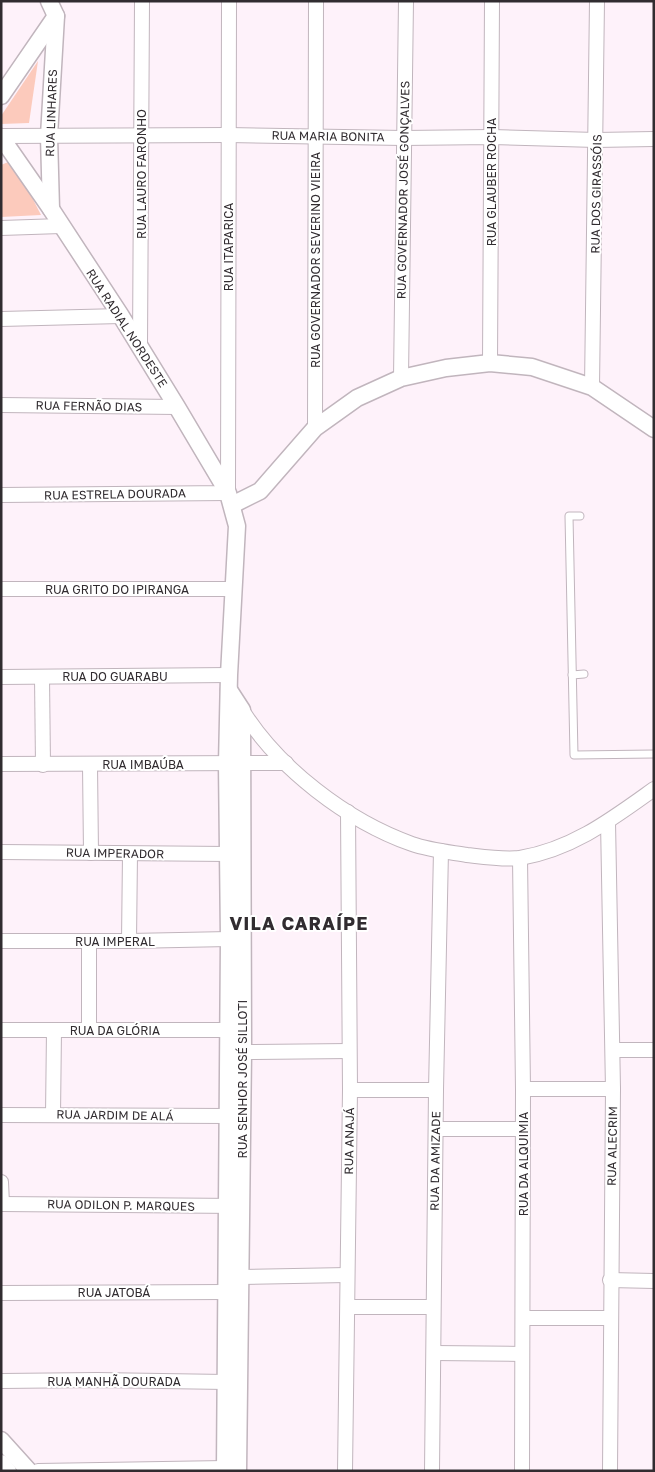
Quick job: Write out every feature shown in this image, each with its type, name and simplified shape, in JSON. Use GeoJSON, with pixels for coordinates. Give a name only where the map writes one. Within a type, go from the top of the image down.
{"type":"FeatureCollection","features":[{"type":"Feature","properties":{"kind":"street","name":"RUA LAURO FARONHO"},"geometry":{"type":"LineString","coordinates":[[140,346],[142,1]]}},
{"type":"Feature","properties":{"kind":"street","name":"RUA ITAPARICA"},"geometry":{"type":"LineString","coordinates":[[229,1],[230,499]]}},
{"type":"Feature","properties":{"kind":"street","name":"RUA GOVERNADOR SEVERINO VIEIRA"},"geometry":{"type":"LineString","coordinates":[[315,428],[316,1]]}},
{"type":"Feature","properties":{"kind":"street","name":"RUA GOVERNADOR JOSÉ GONÇALVES"},"geometry":{"type":"LineString","coordinates":[[400,378],[406,1]]}},
{"type":"Feature","properties":{"kind":"street","name":"RUA GLAUBER ROCHA"},"geometry":{"type":"LineString","coordinates":[[490,363],[492,1]]}},
{"type":"Feature","properties":{"kind":"street","name":"RUA DOS GIRASSÓIS"},"geometry":{"type":"LineString","coordinates":[[592,387],[597,1]]}},
{"type":"Feature","properties":{"kind":"street"},"geometry":{"type":"LineString","coordinates":[[1,96],[52,9]]}},
{"type":"Feature","properties":{"kind":"street","name":"RUA LINHARES"},"geometry":{"type":"LineString","coordinates":[[51,209],[49,136],[52,9]]}},
{"type":"Feature","properties":{"kind":"street","name":"RUA MARIA BONITA"},"geometry":{"type":"LineString","coordinates":[[1,137],[228,135],[403,138],[492,137],[596,140],[654,139]]}},
{"type":"Feature","properties":{"kind":"street","name":"RUA RADIAL NORDESTE"},"geometry":{"type":"LineString","coordinates":[[1,137],[51,209],[140,346],[230,499],[237,526]]}},
{"type":"Feature","properties":{"kind":"street"},"geometry":{"type":"LineString","coordinates":[[1,228],[61,226]]}},
{"type":"Feature","properties":{"kind":"street"},"geometry":{"type":"LineString","coordinates":[[1,319],[121,316]]}},
{"type":"Feature","properties":{"kind":"street"},"geometry":{"type":"LineString","coordinates":[[230,499],[260,491],[315,428],[357,398],[400,378],[446,368],[490,363],[532,367],[592,387],[654,429]]}},
{"type":"Feature","properties":{"kind":"street","name":"RUA FERNÃO DIAS"},"geometry":{"type":"LineString","coordinates":[[1,405],[177,407]]}},
{"type":"Feature","properties":{"kind":"street","name":"RUA ESTRELA DOURADA"},"geometry":{"type":"LineString","coordinates":[[1,495],[230,499]]}},
{"type":"Feature","properties":{"kind":"street","name":"RUA SENHOR JOSÉ SILLOTI"},"geometry":{"type":"LineString","coordinates":[[229,1470],[226,1382],[226,1292],[234,1206],[243,1052],[235,764],[229,683],[237,526]]}},
{"type":"Feature","properties":{"kind":"street","name":"RUA GRITO DO IPIRANGA"},"geometry":{"type":"LineString","coordinates":[[1,589],[234,589]]}},
{"type":"Feature","properties":{"kind":"street","name":"RUA DO GUARABU"},"geometry":{"type":"LineString","coordinates":[[1,676],[229,683]]}},
{"type":"Feature","properties":{"kind":"street"},"geometry":{"type":"LineString","coordinates":[[42,677],[44,765]]}},
{"type":"Feature","properties":{"kind":"street"},"geometry":{"type":"LineString","coordinates":[[229,683],[242,710],[253,727],[270,747],[317,790],[348,812],[378,829],[412,844],[474,856],[520,858],[559,847],[581,838],[608,822],[654,789]]}},
{"type":"Feature","properties":{"kind":"street","name":"RUA SENHOR JOSÉ SILLOTI"},"geometry":{"type":"LineString","coordinates":[[229,1470],[240,1277],[228,1116],[228,854],[235,764],[242,710]]}},
{"type":"Feature","properties":{"kind":"street","name":"RUA IMBAÚBA"},"geometry":{"type":"LineString","coordinates":[[1,764],[235,764],[286,762]]}},
{"type":"Feature","properties":{"kind":"street"},"geometry":{"type":"LineString","coordinates":[[90,765],[91,853]]}},
{"type":"Feature","properties":{"kind":"street","name":"RUA ANAJÁ"},"geometry":{"type":"LineString","coordinates":[[345,1471],[350,1090],[347,943],[348,812]]}},
{"type":"Feature","properties":{"kind":"street","name":"RUA ALECRIM"},"geometry":{"type":"LineString","coordinates":[[608,822],[613,1050],[610,1471]]}},
{"type":"Feature","properties":{"kind":"street","name":"RUA DA AMIZADE"},"geometry":{"type":"LineString","coordinates":[[432,1471],[436,1090],[441,851]]}},
{"type":"Feature","properties":{"kind":"street","name":"RUA IMPERADOR"},"geometry":{"type":"LineString","coordinates":[[1,852],[228,854]]}},
{"type":"Feature","properties":{"kind":"street"},"geometry":{"type":"LineString","coordinates":[[129,941],[130,854]]}},
{"type":"Feature","properties":{"kind":"street","name":"RUA DA ALQUIMIA"},"geometry":{"type":"LineString","coordinates":[[520,858],[523,1090],[522,1471]]}},
{"type":"Feature","properties":{"kind":"street","name":"RUA IMPERAL"},"geometry":{"type":"LineString","coordinates":[[1,941],[129,941],[229,938]]}},
{"type":"Feature","properties":{"kind":"street"},"geometry":{"type":"LineString","coordinates":[[88,1030],[89,941]]}},
{"type":"Feature","properties":{"kind":"street","name":"RUA DA GLÓRIA"},"geometry":{"type":"LineString","coordinates":[[1,1030],[229,1030]]}},
{"type":"Feature","properties":{"kind":"street"},"geometry":{"type":"LineString","coordinates":[[53,1115],[54,1030]]}},
{"type":"Feature","properties":{"kind":"street"},"geometry":{"type":"LineString","coordinates":[[613,1050],[654,1050]]}},
{"type":"Feature","properties":{"kind":"street"},"geometry":{"type":"LineString","coordinates":[[243,1052],[350,1051]]}},
{"type":"Feature","properties":{"kind":"street"},"geometry":{"type":"LineString","coordinates":[[523,1090],[613,1089]]}},
{"type":"Feature","properties":{"kind":"street"},"geometry":{"type":"LineString","coordinates":[[350,1090],[436,1090]]}},
{"type":"Feature","properties":{"kind":"street","name":"RUA JARDIM DE ALÁ"},"geometry":{"type":"LineString","coordinates":[[1,1115],[228,1116]]}},
{"type":"Feature","properties":{"kind":"street"},"geometry":{"type":"LineString","coordinates":[[436,1129],[522,1128]]}},
{"type":"Feature","properties":{"kind":"street"},"geometry":{"type":"LineString","coordinates":[[1,1182],[2,1204]]}},
{"type":"Feature","properties":{"kind":"street","name":"RUA ODILON P. MARQUES"},"geometry":{"type":"LineString","coordinates":[[2,1204],[234,1206]]}},
{"type":"Feature","properties":{"kind":"street"},"geometry":{"type":"LineString","coordinates":[[240,1277],[347,1275]]}},
{"type":"Feature","properties":{"kind":"street"},"geometry":{"type":"LineString","coordinates":[[610,1280],[654,1281]]}},
{"type":"Feature","properties":{"kind":"street","name":"RUA JATOBÁ"},"geometry":{"type":"LineString","coordinates":[[1,1293],[226,1292]]}},
{"type":"Feature","properties":{"kind":"street"},"geometry":{"type":"LineString","coordinates":[[348,1307],[433,1307]]}},
{"type":"Feature","properties":{"kind":"street"},"geometry":{"type":"LineString","coordinates":[[523,1318],[610,1318]]}},
{"type":"Feature","properties":{"kind":"street"},"geometry":{"type":"LineString","coordinates":[[434,1353],[522,1354]]}},
{"type":"Feature","properties":{"kind":"street","name":"RUA MANHÃ DOURADA"},"geometry":{"type":"LineString","coordinates":[[1,1382],[97,1380],[226,1382]]}},
{"type":"Feature","properties":{"kind":"street"},"geometry":{"type":"LineString","coordinates":[[1,1440],[29,1471]]}},
{"type":"Feature","properties":{"kind":"street"},"geometry":{"type":"LineString","coordinates":[[1,1463],[8,1471]]}},
{"type":"Feature","properties":{"kind":"street"},"geometry":{"type":"LineString","coordinates":[[38,1471],[229,1470]]}},
{"type":"Feature","properties":{"kind":"lane"},"geometry":{"type":"LineString","coordinates":[[580,516],[569,516],[574,755],[654,754]]}},
{"type":"Feature","properties":{"kind":"lane"},"geometry":{"type":"LineString","coordinates":[[572,675],[584,674]]}},
{"type":"Feature","properties":{"kind":"shaded area"},"geometry":{"type":"Polygon","coordinates":[[[38,61],[29,123],[1,124],[1,116],[38,61]]]}},
{"type":"Feature","properties":{"kind":"shaded area"},"geometry":{"type":"Polygon","coordinates":[[[13,160],[41,215],[1,217],[1,165],[13,160]]]}},
{"type":"Feature","properties":{"kind":"district","name":"VILA CARAÍPE"},"geometry":{"type":"Point","coordinates":[299,923]}}]}
